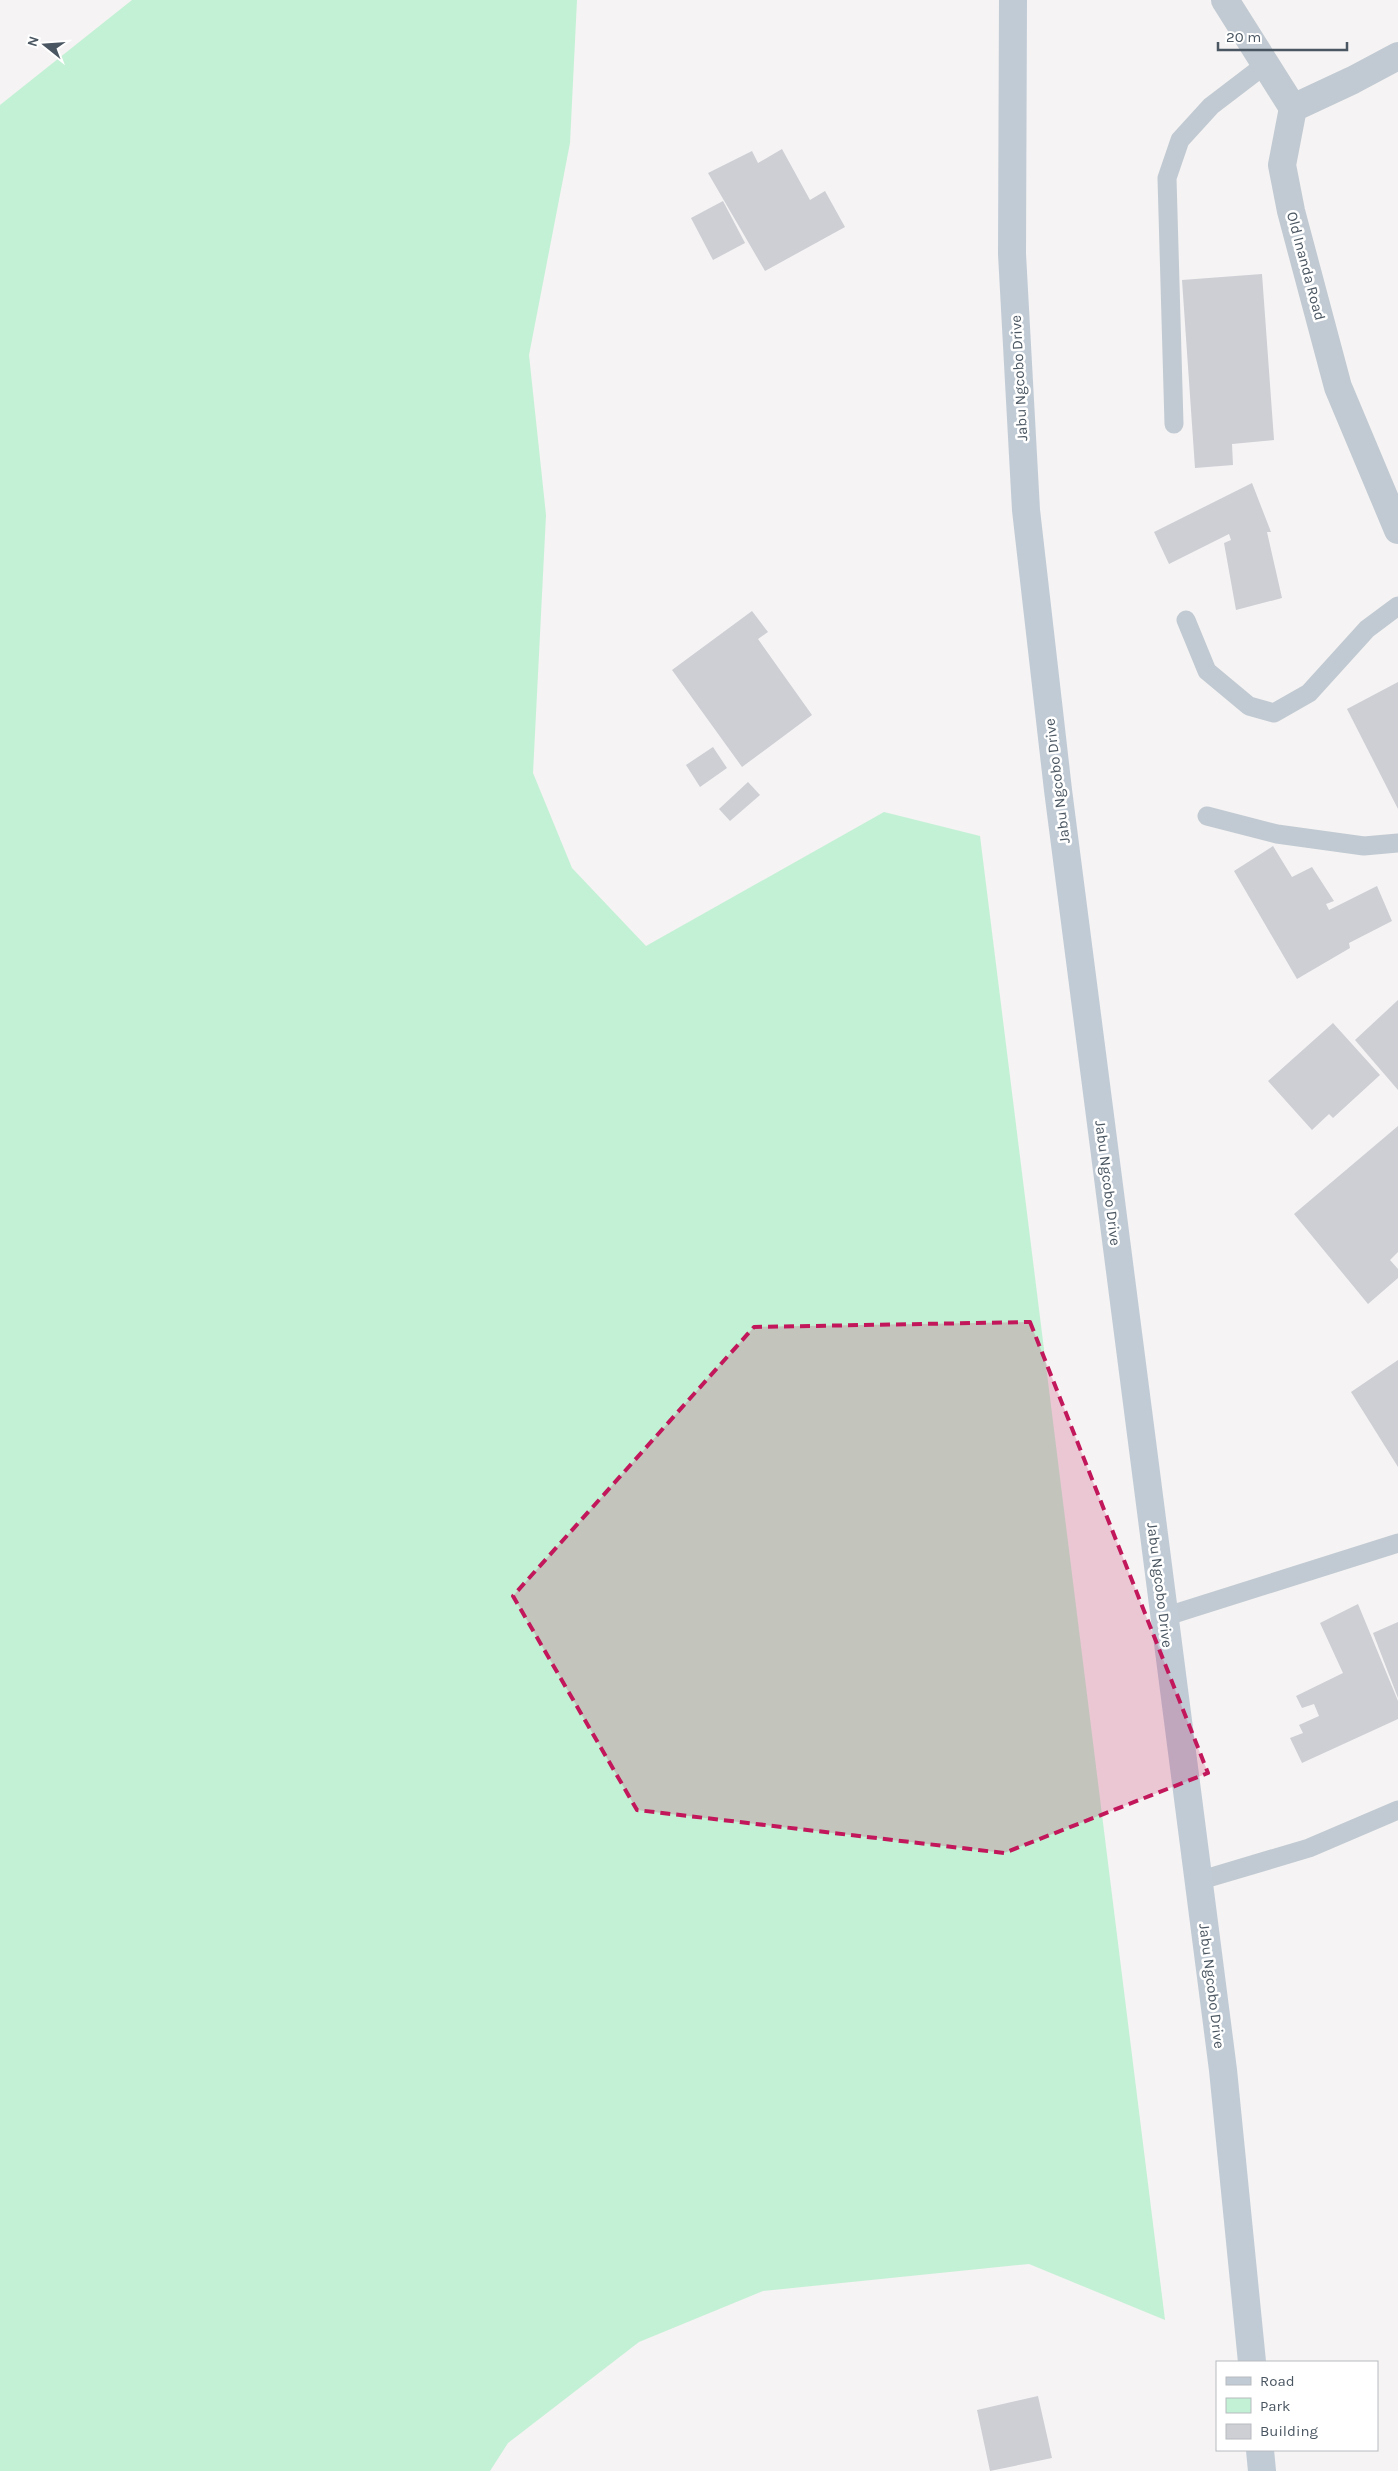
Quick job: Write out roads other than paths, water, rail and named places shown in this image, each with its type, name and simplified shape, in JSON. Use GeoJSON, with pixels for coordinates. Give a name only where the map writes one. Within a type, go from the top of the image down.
{"type":"FeatureCollection","features":[{"type":"Feature","properties":{"kind":"main road","name":"Jabu Ngcobo Drive"},"geometry":{"type":"LineString","coordinates":[[1013,0],[1012,254],[1026,510],[1058,790],[1223,2070],[1252,2361]]}},
{"type":"Feature","properties":{"kind":"main road"},"geometry":{"type":"LineString","coordinates":[[1260,2451],[1262,2471]]}},
{"type":"Feature","properties":{"kind":"street"},"geometry":{"type":"LineString","coordinates":[[1225,0],[1292,108],[1353,80],[1398,56]]}},
{"type":"Feature","properties":{"kind":"street","name":"Old Inanda Road"},"geometry":{"type":"LineString","coordinates":[[1292,108],[1282,164],[1291,211],[1338,387],[1398,530]]}},
{"type":"Feature","properties":{"kind":"lane"},"geometry":{"type":"LineString","coordinates":[[1174,424],[1167,178],[1180,140],[1211,106],[1266,64]]}},
{"type":"Feature","properties":{"kind":"lane"},"geometry":{"type":"LineString","coordinates":[[1186,620],[1207,671],[1249,706],[1274,713],[1309,693],[1367,629],[1398,606]]}},
{"type":"Feature","properties":{"kind":"lane"},"geometry":{"type":"LineString","coordinates":[[1207,816],[1278,834],[1364,846],[1398,843]]}},
{"type":"Feature","properties":{"kind":"lane"},"geometry":{"type":"LineString","coordinates":[[1164,1617],[1398,1543]]}},
{"type":"Feature","properties":{"kind":"lane"},"geometry":{"type":"LineString","coordinates":[[1198,1881],[1309,1848],[1398,1810]]}}]}
